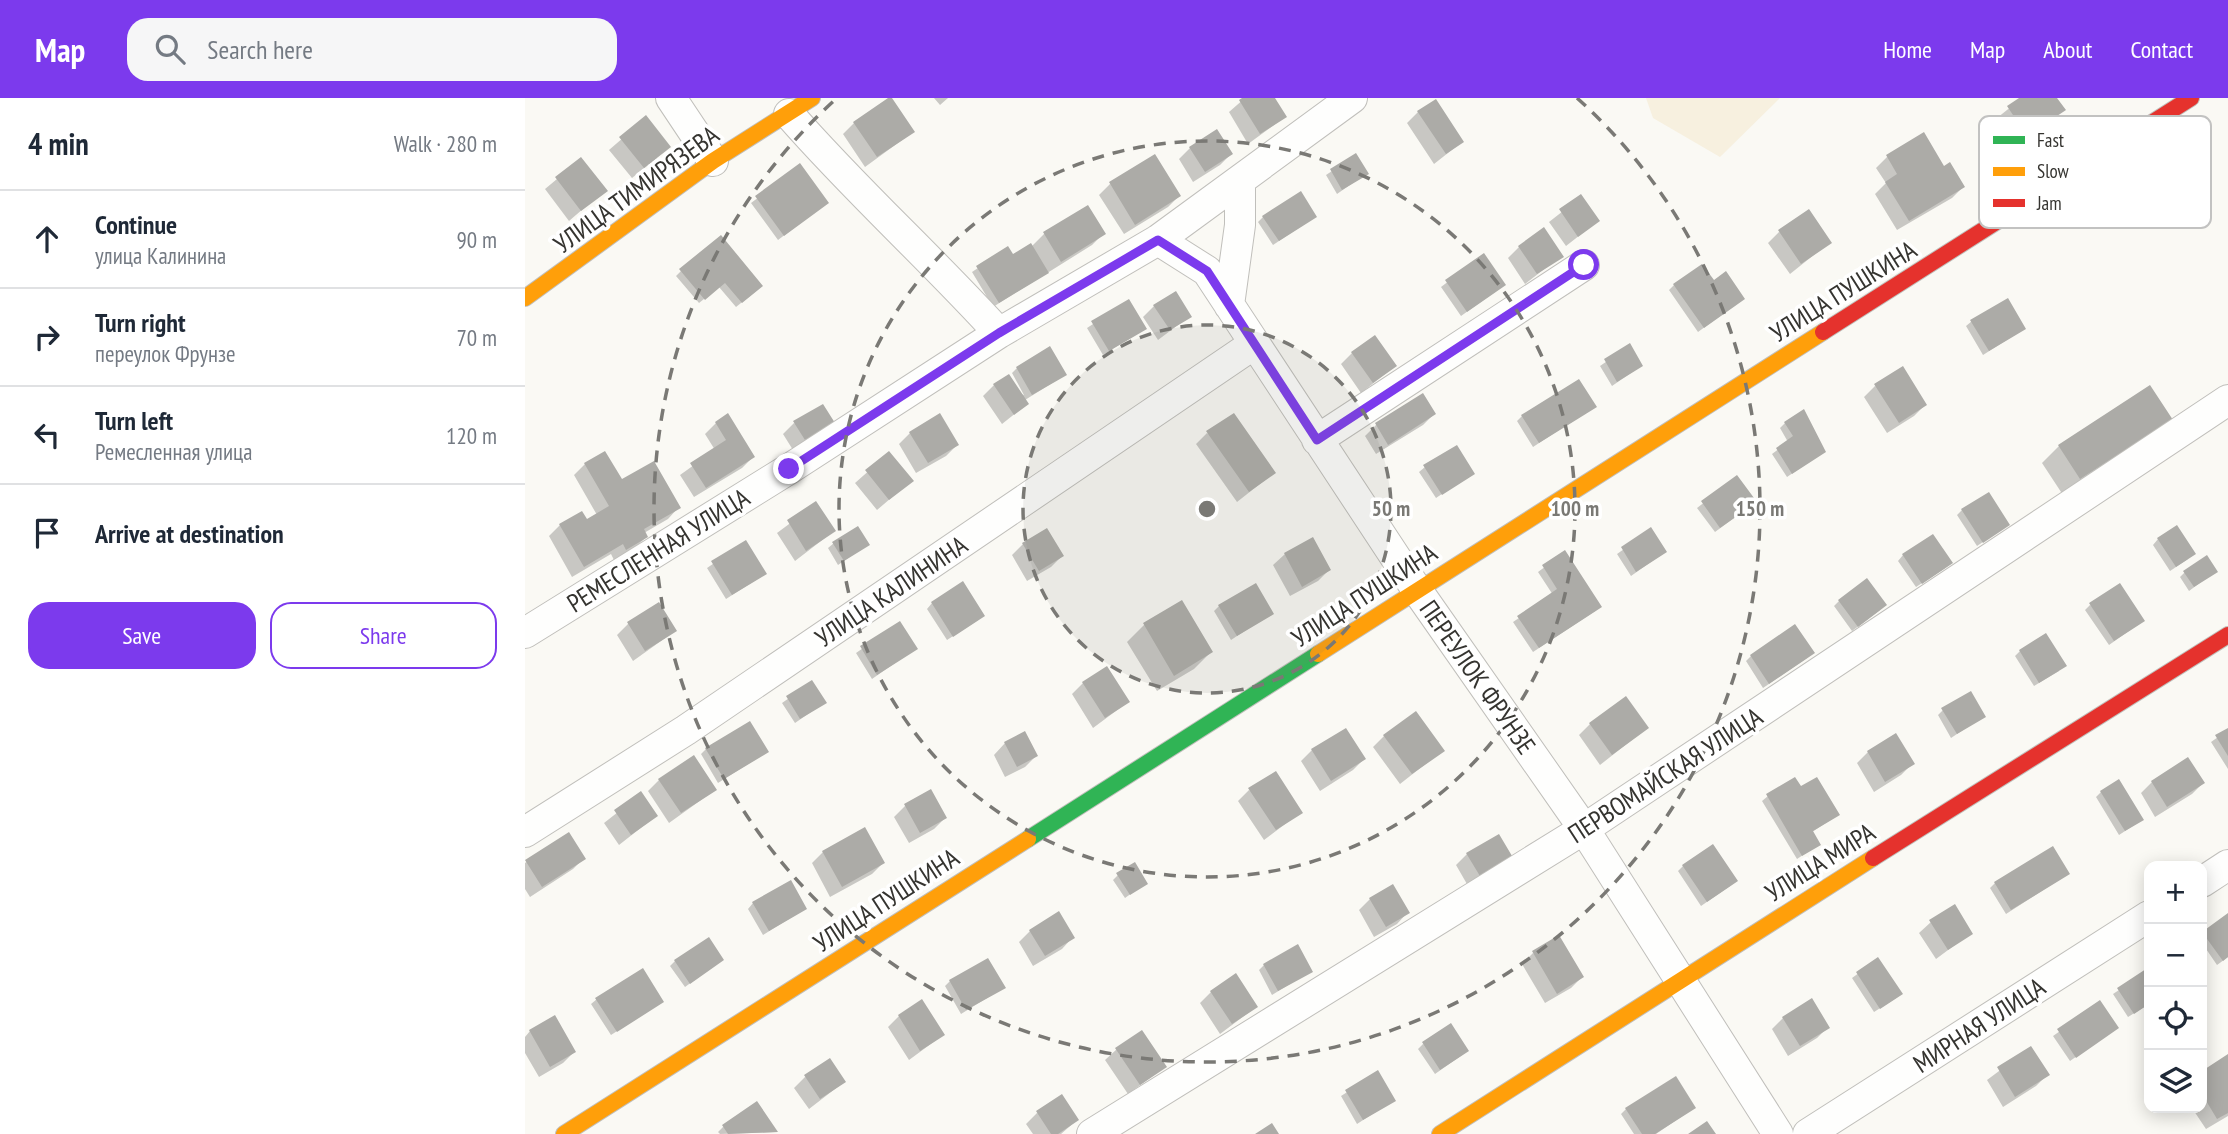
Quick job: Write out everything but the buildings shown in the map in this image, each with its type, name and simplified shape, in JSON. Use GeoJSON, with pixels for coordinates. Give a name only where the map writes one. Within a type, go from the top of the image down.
{"type":"FeatureCollection","features":[{"type":"Feature","properties":{"kind":"street"},"geometry":{"type":"LineString","coordinates":[[671,98],[713,161]]}},
{"type":"Feature","properties":{"kind":"street","name":"РЕМЕСЛЕННАЯ УЛИЦА"},"geometry":{"type":"LineString","coordinates":[[525,633],[789,469],[999,333],[1158,240],[1352,98]]}},
{"type":"Feature","properties":{"kind":"street","name":"УЛИЦА ПУШКИНА"},"geometry":{"type":"LineString","coordinates":[[2163,116],[2191,98]]}},
{"type":"Feature","properties":{"kind":"street"},"geometry":{"type":"LineString","coordinates":[[800,106],[834,165],[949,277],[999,333]]}},
{"type":"Feature","properties":{"kind":"street","name":"УЛИЦА ТИМИРЯЗЕВА"},"geometry":{"type":"LineString","coordinates":[[525,298],[713,161],[800,106]]}},
{"type":"Feature","properties":{"kind":"street"},"geometry":{"type":"LineString","coordinates":[[1229,305],[1240,225],[1240,180]]}},
{"type":"Feature","properties":{"kind":"street","name":"УЛИЦА ПУШКИНА"},"geometry":{"type":"LineString","coordinates":[[564,1134],[1986,228]]}},
{"type":"Feature","properties":{"kind":"street","name":"ПЕРЕУЛОК ФРУНЗЕ"},"geometry":{"type":"LineString","coordinates":[[1158,240],[1207,271],[1417,590],[1584,829],[1778,1134]]}},
{"type":"Feature","properties":{"kind":"street"},"geometry":{"type":"LineString","coordinates":[[1317,440],[1584,265]]}},
{"type":"Feature","properties":{"kind":"street","name":"УЛИЦА КАЛИНИНА"},"geometry":{"type":"LineString","coordinates":[[525,832],[686,730],[1254,344]]}},
{"type":"Feature","properties":{"kind":"street","name":"ПЕРВОМАЙСКАЯ УЛИЦА"},"geometry":{"type":"LineString","coordinates":[[1092,1134],[1584,829],[2228,400]]}},
{"type":"Feature","properties":{"kind":"street","name":"УЛИЦА МИРА"},"geometry":{"type":"LineString","coordinates":[[1440,1134],[1681,978],[2228,635]]}},
{"type":"Feature","properties":{"kind":"street"},"geometry":{"type":"LineString","coordinates":[[2207,879],[2228,865]]}},
{"type":"Feature","properties":{"kind":"street","name":"МИРНАЯ УЛИЦА"},"geometry":{"type":"LineString","coordinates":[[1808,1134],[2144,919]]}},
{"type":"Feature","properties":{"kind":"shaded area"},"geometry":{"type":"Polygon","coordinates":[[[1646,98],[1780,98],[1720,157],[1653,118],[1646,98]]]}},
{"type":"Feature","properties":{"kind":"traffic: fast"},"geometry":{"type":"LineString","coordinates":[[1028,839],[1318,654]]}},
{"type":"Feature","properties":{"kind":"traffic: slow"},"geometry":{"type":"LineString","coordinates":[[525,298],[713,161],[812,98]]}},
{"type":"Feature","properties":{"kind":"traffic: slow"},"geometry":{"type":"LineString","coordinates":[[1318,654],[1823,332]]}},
{"type":"Feature","properties":{"kind":"traffic: slow"},"geometry":{"type":"LineString","coordinates":[[564,1134],[1028,839]]}},
{"type":"Feature","properties":{"kind":"traffic: slow"},"geometry":{"type":"LineString","coordinates":[[1440,1134],[1873,858]]}},
{"type":"Feature","properties":{"kind":"traffic: jam"},"geometry":{"type":"LineString","coordinates":[[2163,116],[2191,98]]}},
{"type":"Feature","properties":{"kind":"traffic: jam"},"geometry":{"type":"LineString","coordinates":[[1823,332],[1987,228]]}},
{"type":"Feature","properties":{"kind":"traffic: jam"},"geometry":{"type":"LineString","coordinates":[[1873,858],[2228,635]]}},
{"type":"Feature","properties":{"kind":"route"},"geometry":{"type":"LineString","coordinates":[[789,469],[999,333],[1158,240],[1207,271],[1317,440],[1584,265]]}}]}
